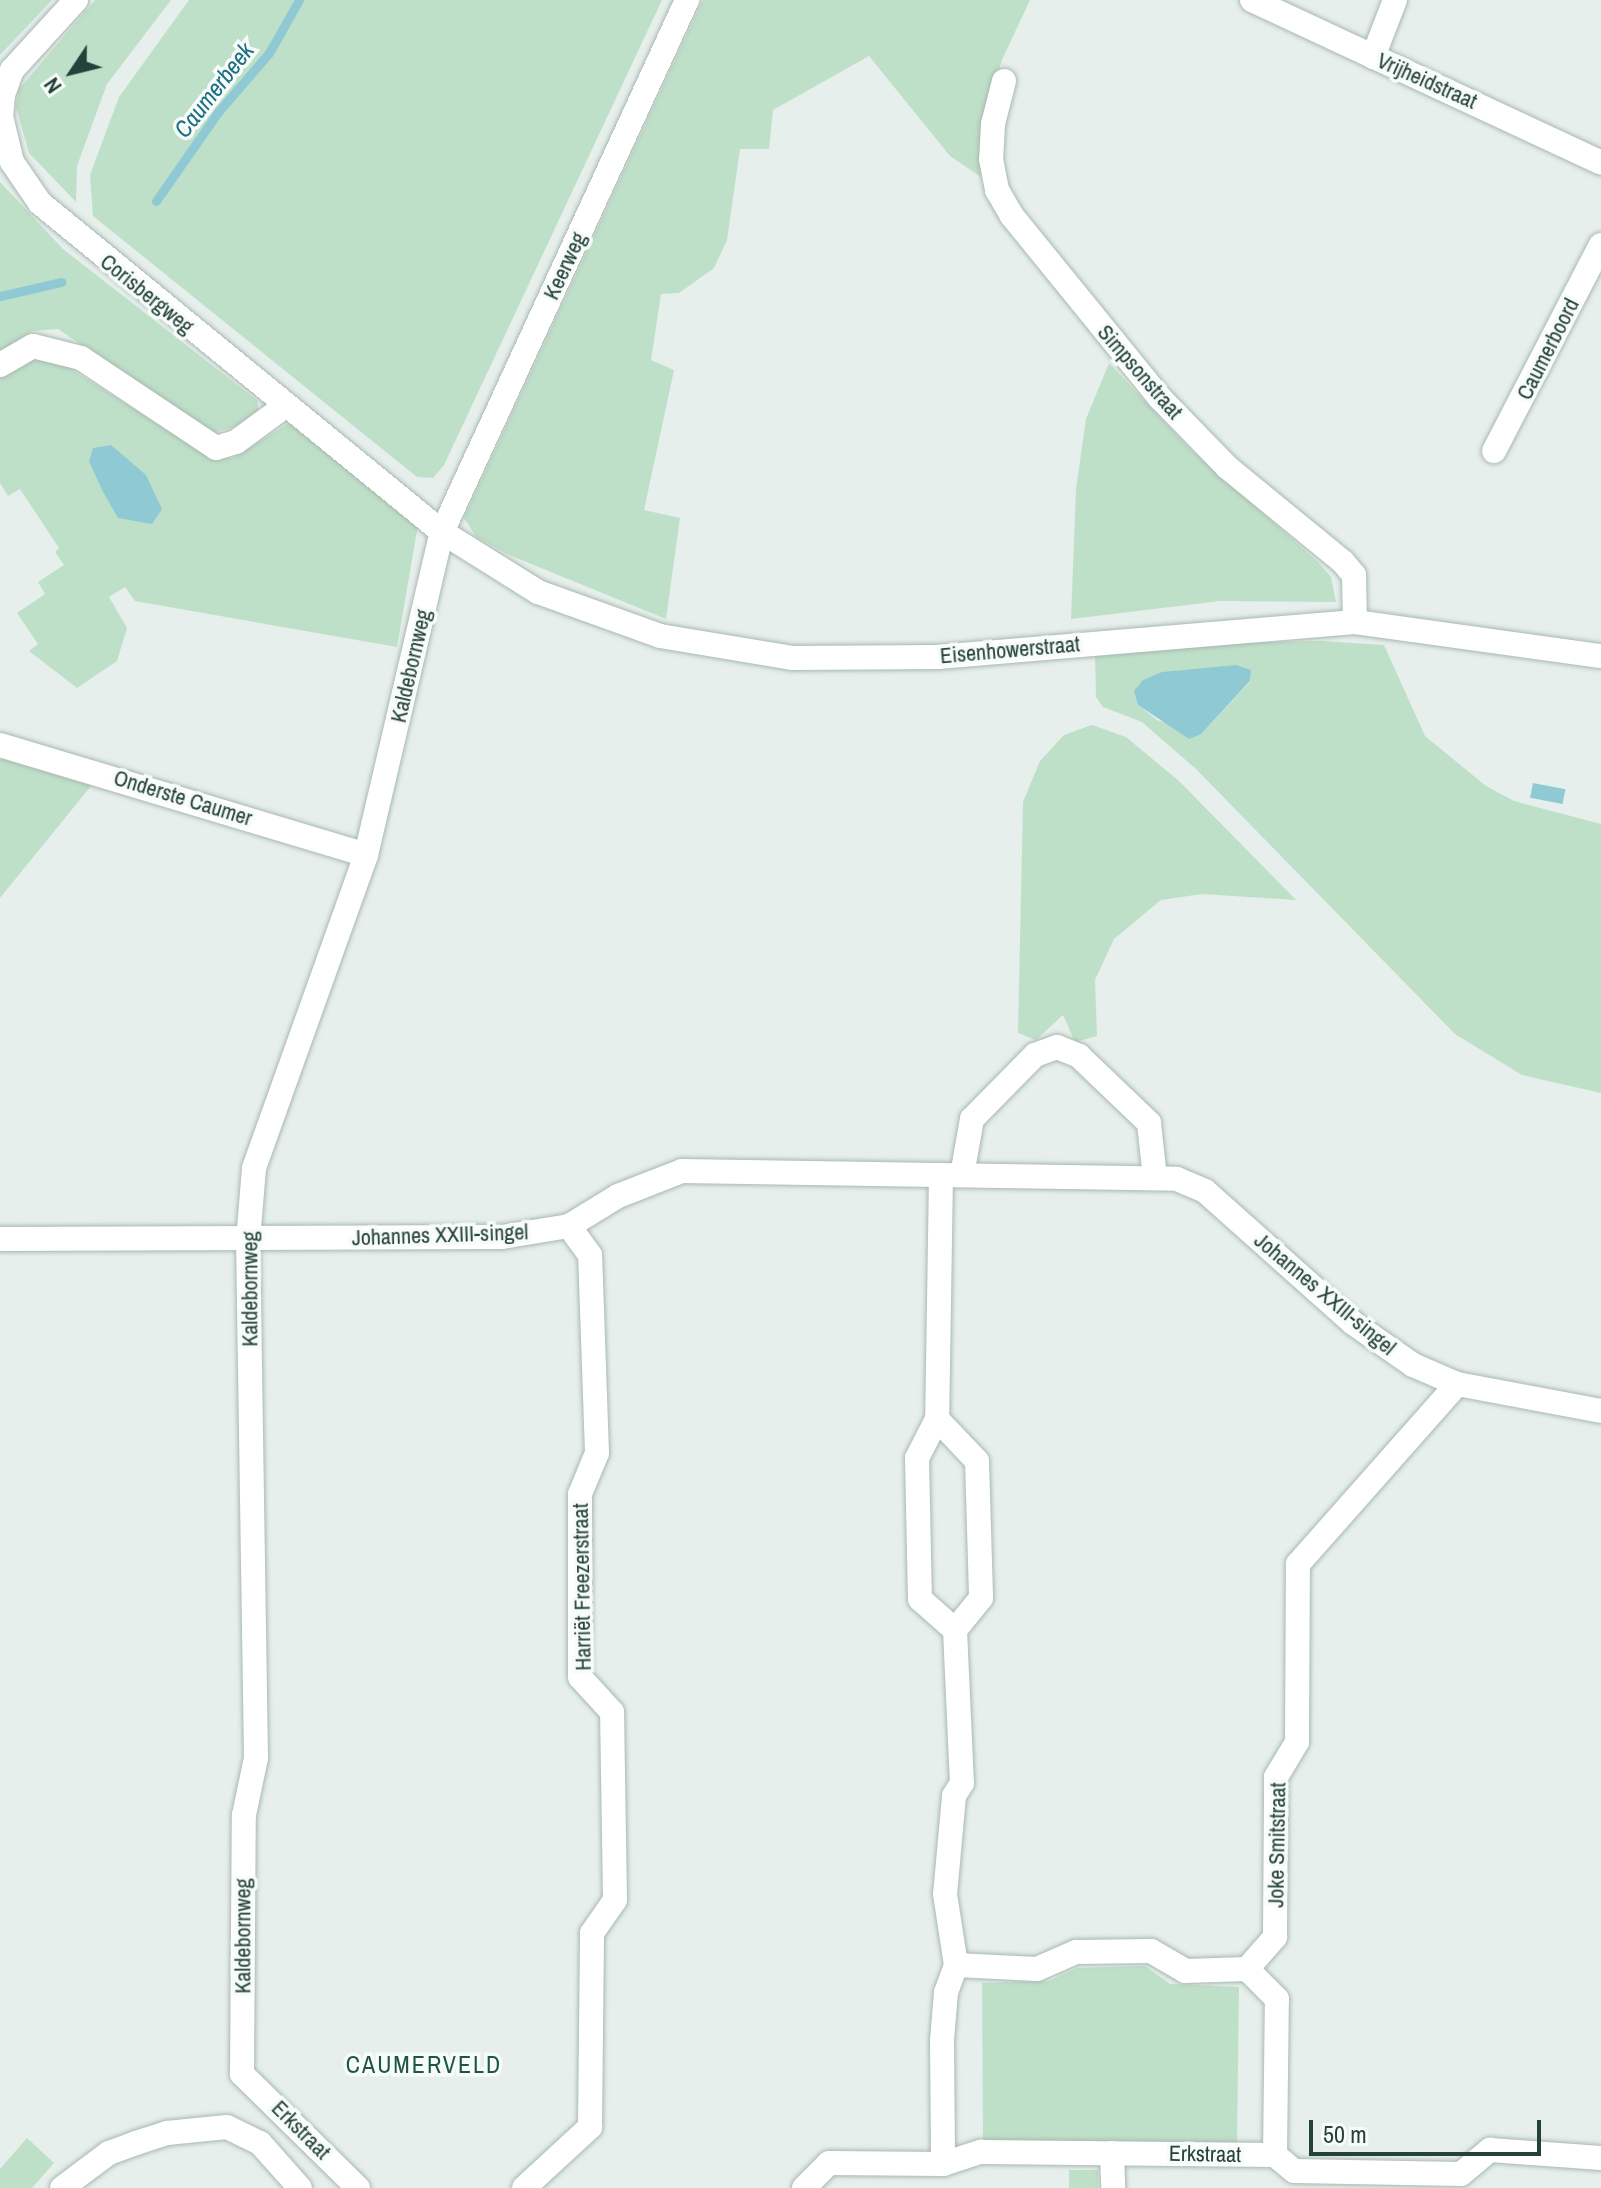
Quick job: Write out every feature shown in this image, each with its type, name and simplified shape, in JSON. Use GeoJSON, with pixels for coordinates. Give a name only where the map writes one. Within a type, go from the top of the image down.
{"type":"FeatureCollection","features":[{"type":"Feature","properties":{"kind":"street","name":"Corisbergweg"},"geometry":{"type":"LineString","coordinates":[[76,0],[12,70],[1,116],[12,162],[40,203],[442,532]]}},
{"type":"Feature","properties":{"kind":"street","name":"Keerweg"},"geometry":{"type":"LineString","coordinates":[[442,532],[687,0]]}},
{"type":"Feature","properties":{"kind":"street","name":"Vrijheidstraat"},"geometry":{"type":"LineString","coordinates":[[1252,0],[1601,163]]}},
{"type":"Feature","properties":{"kind":"street"},"geometry":{"type":"LineString","coordinates":[[1373,57],[1395,0]]}},
{"type":"Feature","properties":{"kind":"street","name":"Simpsonstraat"},"geometry":{"type":"LineString","coordinates":[[1004,81],[993,124],[991,159],[997,190],[1012,216],[1160,398],[1227,467],[1343,562],[1354,575],[1355,622]]}},
{"type":"Feature","properties":{"kind":"street","name":"Caumerboord"},"geometry":{"type":"LineString","coordinates":[[1494,451],[1601,245]]}},
{"type":"Feature","properties":{"kind":"street"},"geometry":{"type":"LineString","coordinates":[[0,365],[33,346],[81,358],[216,448],[236,442],[285,406]]}},
{"type":"Feature","properties":{"kind":"street","name":"Eisenhowerstraat"},"geometry":{"type":"LineString","coordinates":[[442,532],[538,592],[597,616],[660,636],[793,658],[938,657],[1355,622],[1601,656]]}},
{"type":"Feature","properties":{"kind":"street","name":"Kaldebornweg"},"geometry":{"type":"LineString","coordinates":[[242,2074],[244,1815],[256,1758],[248,1240],[257,1155],[366,855],[442,532]]}},
{"type":"Feature","properties":{"kind":"street","name":"Onderste Caumer"},"geometry":{"type":"LineString","coordinates":[[0,745],[366,855]]}},
{"type":"Feature","properties":{"kind":"street"},"geometry":{"type":"LineString","coordinates":[[955,1630],[920,1599],[917,1458],[937,1419],[952,1175],[972,1119],[1035,1055],[1057,1047],[1079,1056],[1149,1123],[1155,1178]]}},
{"type":"Feature","properties":{"kind":"street","name":"Johannes XXIII-singel"},"geometry":{"type":"LineString","coordinates":[[0,1239],[502,1237],[569,1226],[618,1196],[682,1171],[1177,1179],[1205,1191],[1376,1341],[1457,1384],[1601,1411]]}},
{"type":"Feature","properties":{"kind":"street","name":"Harriët Freezerstraat"},"geometry":{"type":"LineString","coordinates":[[524,2188],[590,2127],[592,1933],[615,1900],[612,1712],[580,1677],[580,1494],[597,1453],[590,1255],[569,1226]]}},
{"type":"Feature","properties":{"kind":"street","name":"Joke Smitstraat"},"geometry":{"type":"LineString","coordinates":[[1247,1969],[1275,1937],[1276,1777],[1297,1742],[1298,1564],[1457,1384]]}},
{"type":"Feature","properties":{"kind":"street"},"geometry":{"type":"LineString","coordinates":[[937,1419],[977,1461],[981,1598],[955,1630],[962,1783],[954,1796],[945,1894],[956,1965],[946,1992],[943,2029],[943,2164]]}},
{"type":"Feature","properties":{"kind":"street"},"geometry":{"type":"LineString","coordinates":[[956,1965],[1037,1969],[1076,1952],[1151,1951],[1185,1971],[1247,1969],[1277,1999],[1275,2155]]}},
{"type":"Feature","properties":{"kind":"street","name":"Erkstraat"},"geometry":{"type":"LineString","coordinates":[[242,2074],[358,2188]]}},
{"type":"Feature","properties":{"kind":"street"},"geometry":{"type":"LineString","coordinates":[[62,2188],[109,2153],[136,2143],[167,2133],[227,2127],[260,2143],[300,2188]]}},
{"type":"Feature","properties":{"kind":"street","name":"Erkstraat"},"geometry":{"type":"LineString","coordinates":[[805,2187],[829,2163],[943,2164],[981,2152],[1275,2155],[1294,2171],[1461,2174],[1490,2150],[1601,2158]]}},
{"type":"Feature","properties":{"kind":"street"},"geometry":{"type":"LineString","coordinates":[[1112,2153],[1113,2188]]}},
{"type":"Feature","properties":{"kind":"green space"},"geometry":{"type":"Polygon","coordinates":[[[0,0],[52,0],[0,55],[0,0]]]}},
{"type":"Feature","properties":{"kind":"green space"},"geometry":{"type":"Polygon","coordinates":[[[95,0],[171,0],[107,84],[77,166],[76,202],[29,153],[16,107],[19,89],[95,0]]]}},
{"type":"Feature","properties":{"kind":"green space"},"geometry":{"type":"Polygon","coordinates":[[[189,0],[662,0],[444,465],[433,478],[417,477],[93,216],[90,175],[119,97],[189,0]]]}},
{"type":"Feature","properties":{"kind":"green space"},"geometry":{"type":"Polygon","coordinates":[[[703,0],[1030,0],[1002,60],[982,124],[981,177],[950,156],[869,56],[773,110],[769,149],[740,149],[727,240],[714,268],[679,293],[661,294],[651,360],[674,370],[644,510],[680,518],[666,619],[507,554],[476,537],[464,518],[703,0]]]}},
{"type":"Feature","properties":{"kind":"green space"},"geometry":{"type":"Polygon","coordinates":[[[0,182],[63,249],[258,401],[258,410],[238,426],[211,433],[58,329],[32,331],[0,352],[0,182]]]}},
{"type":"Feature","properties":{"kind":"green space"},"geometry":{"type":"Polygon","coordinates":[[[25,358],[61,363],[213,459],[233,458],[289,423],[418,525],[397,647],[135,601],[125,587],[109,597],[127,628],[117,661],[77,688],[29,651],[38,644],[17,613],[45,594],[38,582],[64,565],[55,552],[59,548],[20,489],[8,496],[0,483],[0,373],[25,358]]]}},
{"type":"Feature","properties":{"kind":"green space"},"geometry":{"type":"Polygon","coordinates":[[[1109,363],[1190,449],[1317,561],[1331,577],[1336,602],[1220,601],[1071,619],[1076,489],[1086,419],[1109,363]]]}},
{"type":"Feature","properties":{"kind":"green space"},"geometry":{"type":"Polygon","coordinates":[[[1322,641],[1384,645],[1425,736],[1486,786],[1514,801],[1601,824],[1601,1093],[1522,1075],[1455,1034],[1196,769],[1142,722],[1103,707],[1096,697],[1095,656],[1226,643],[1322,641]],[[1251,670],[1135,691],[1138,705],[1157,720],[1201,734],[1250,682],[1251,670]]]}},
{"type":"Feature","properties":{"kind":"green space"},"geometry":{"type":"Polygon","coordinates":[[[1092,725],[1126,737],[1179,781],[1296,900],[1202,894],[1161,900],[1114,939],[1095,980],[1097,1036],[1075,1042],[1063,1015],[1036,1040],[1018,1033],[1023,802],[1040,761],[1064,735],[1092,725]]]}},
{"type":"Feature","properties":{"kind":"green space"},"geometry":{"type":"Polygon","coordinates":[[[4,758],[86,775],[91,786],[0,898],[0,760],[4,758]]]}},
{"type":"Feature","properties":{"kind":"green space"},"geometry":{"type":"Polygon","coordinates":[[[1145,1966],[1170,1984],[1239,1987],[1237,2145],[983,2141],[982,1983],[1049,1981],[1077,1968],[1145,1966]]]}},
{"type":"Feature","properties":{"kind":"green space"},"geometry":{"type":"Polygon","coordinates":[[[27,2138],[54,2163],[32,2188],[0,2188],[0,2169],[27,2138]]]}},
{"type":"Feature","properties":{"kind":"green space"},"geometry":{"type":"Polygon","coordinates":[[[1069,2170],[1098,2170],[1098,2188],[1069,2188],[1069,2170]]]}},
{"type":"Feature","properties":{"kind":"water"},"geometry":{"type":"Polygon","coordinates":[[[111,445],[146,475],[162,509],[152,524],[118,518],[102,490],[89,461],[93,448],[111,445]]]}},
{"type":"Feature","properties":{"kind":"water"},"geometry":{"type":"Polygon","coordinates":[[[1236,665],[1251,670],[1250,681],[1201,734],[1189,739],[1138,705],[1134,691],[1143,680],[1162,672],[1236,665]]]}},
{"type":"Feature","properties":{"kind":"water"},"geometry":{"type":"Polygon","coordinates":[[[1533,783],[1565,789],[1563,804],[1530,798],[1533,783]]]}},
{"type":"Feature","properties":{"kind":"waterway","name":"Caumerbeek"},"geometry":{"type":"LineString","coordinates":[[156,201],[218,112],[269,53],[299,0]]}},
{"type":"Feature","properties":{"kind":"waterway"},"geometry":{"type":"LineString","coordinates":[[0,296],[61,282]]}},
{"type":"Feature","properties":{"kind":"district","name":"CAUMERVELD"},"geometry":{"type":"Point","coordinates":[424,2065]}}]}
